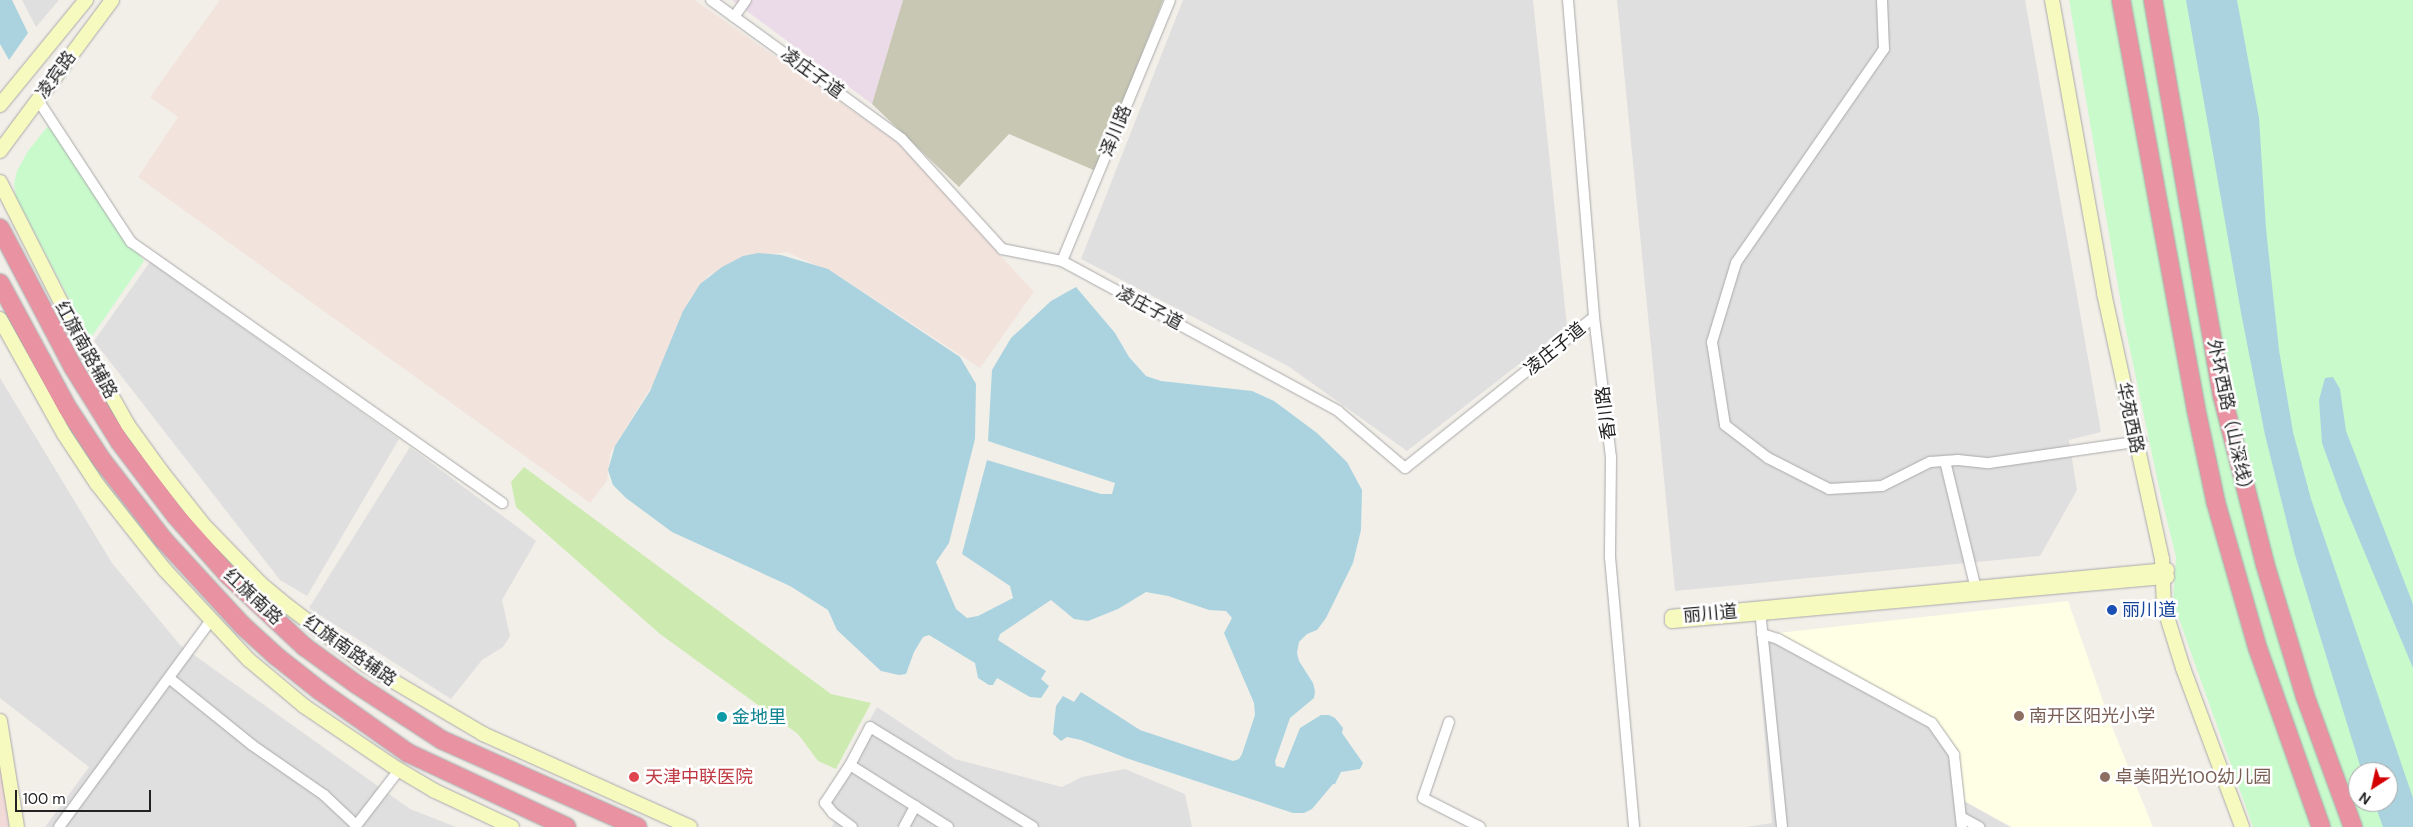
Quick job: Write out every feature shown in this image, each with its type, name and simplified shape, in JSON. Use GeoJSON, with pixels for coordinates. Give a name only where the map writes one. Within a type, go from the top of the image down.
{"type":"FeatureCollection","features":[{"type":"Feature","properties":{"kind":"highway"},"geometry":{"type":"LineString","coordinates":[[2113,0],[2125,33]]}},
{"type":"Feature","properties":{"kind":"highway","name":"外环西路（山深线）"},"geometry":{"type":"LineString","coordinates":[[2121,0],[2125,33],[2196,409],[2216,503],[2258,649],[2321,827]]}},
{"type":"Feature","properties":{"kind":"highway","name":"外环西路（山深线）"},"geometry":{"type":"LineString","coordinates":[[2152,0],[2228,422],[2270,581],[2305,696],[2353,827]]}},
{"type":"Feature","properties":{"kind":"highway","name":"红旗南路"},"geometry":{"type":"LineString","coordinates":[[0,228],[73,367],[96,405],[141,473],[202,548],[229,576],[305,646],[356,684],[442,740],[637,827]]}},
{"type":"Feature","properties":{"kind":"highway","name":"红旗南路"},"geometry":{"type":"LineString","coordinates":[[0,283],[67,406],[140,510],[210,592],[276,656],[319,690],[408,753],[567,827]]}},
{"type":"Feature","properties":{"kind":"main road","name":"凌宾路"},"geometry":{"type":"LineString","coordinates":[[0,105],[86,0]]}},
{"type":"Feature","properties":{"kind":"main road","name":"凌宾路"},"geometry":{"type":"LineString","coordinates":[[0,151],[112,0]]}},
{"type":"Feature","properties":{"kind":"main road","name":"华苑西路"},"geometry":{"type":"LineString","coordinates":[[2052,0],[2094,245],[2138,442],[2160,525],[2169,610],[2175,634],[2243,827]]}},
{"type":"Feature","properties":{"kind":"main road","name":"华苑西路"},"geometry":{"type":"LineString","coordinates":[[2058,0],[2138,442]]}},
{"type":"Feature","properties":{"kind":"main road","name":"红旗南路辅路"},"geometry":{"type":"LineString","coordinates":[[0,182],[61,305],[128,425],[203,524],[260,583],[289,608],[366,665],[482,734],[690,827]]}},
{"type":"Feature","properties":{"kind":"main road"},"geometry":{"type":"LineString","coordinates":[[0,319],[64,434],[98,484],[165,570],[249,660],[304,706],[399,770],[435,791],[512,827]]}},
{"type":"Feature","properties":{"kind":"main road","name":"丽川道"},"geometry":{"type":"LineString","coordinates":[[1672,620],[2165,574]]}},
{"type":"Feature","properties":{"kind":"main road"},"geometry":{"type":"LineString","coordinates":[[0,721],[17,827]]}},
{"type":"Feature","properties":{"kind":"street","name":"凌庄子道"},"geometry":{"type":"LineString","coordinates":[[711,0],[902,139],[1002,249],[1062,262],[1338,411],[1405,468],[1594,317]]}},
{"type":"Feature","properties":{"kind":"street"},"geometry":{"type":"LineString","coordinates":[[734,17],[746,0]]}},
{"type":"Feature","properties":{"kind":"street","name":"泽川路"},"geometry":{"type":"LineString","coordinates":[[1062,262],[1170,0]]}},
{"type":"Feature","properties":{"kind":"street","name":"香川路"},"geometry":{"type":"LineString","coordinates":[[1568,0],[1594,317],[1611,457],[1610,557],[1634,827]]}},
{"type":"Feature","properties":{"kind":"street"},"geometry":{"type":"LineString","coordinates":[[1882,0],[1884,49],[1736,263],[1712,342],[1726,425],[1776,462],[1829,489],[1882,486],[1930,462],[1989,463],[2138,442]]}},
{"type":"Feature","properties":{"kind":"street"},"geometry":{"type":"LineString","coordinates":[[38,100],[130,242],[502,503]]}},
{"type":"Feature","properties":{"kind":"street"},"geometry":{"type":"LineString","coordinates":[[1946,461],[1976,592]]}},
{"type":"Feature","properties":{"kind":"street"},"geometry":{"type":"LineString","coordinates":[[1760,612],[1782,827]]}},
{"type":"Feature","properties":{"kind":"street"},"geometry":{"type":"LineString","coordinates":[[59,827],[211,620]]}},
{"type":"Feature","properties":{"kind":"street"},"geometry":{"type":"LineString","coordinates":[[1762,634],[1778,639],[1932,723],[1954,755],[1961,822],[1979,827]]}},
{"type":"Feature","properties":{"kind":"street"},"geometry":{"type":"LineString","coordinates":[[169,678],[252,745],[324,795],[356,826],[399,770]]}},
{"type":"Feature","properties":{"kind":"street"},"geometry":{"type":"LineString","coordinates":[[1449,722],[1422,798],[1480,827]]}},
{"type":"Feature","properties":{"kind":"street"},"geometry":{"type":"LineString","coordinates":[[852,827],[833,813],[825,803],[850,765],[870,727],[1033,827]]}},
{"type":"Feature","properties":{"kind":"street"},"geometry":{"type":"LineString","coordinates":[[850,765],[948,827]]}},
{"type":"Feature","properties":{"kind":"street"},"geometry":{"type":"LineString","coordinates":[[904,827],[915,806]]}},
{"type":"Feature","properties":{"kind":"shaded area"},"geometry":{"type":"Polygon","coordinates":[[[22,0],[59,0],[36,27],[22,0]]]}},
{"type":"Feature","properties":{"kind":"shaded area"},"geometry":{"type":"Polygon","coordinates":[[[220,0],[695,0],[898,143],[1034,292],[980,368],[839,276],[787,252],[740,259],[708,276],[689,300],[654,382],[610,454],[607,481],[590,503],[138,177],[178,117],[150,97],[220,0]]]}},
{"type":"Feature","properties":{"kind":"shaded area"},"geometry":{"type":"Polygon","coordinates":[[[732,0],[903,0],[872,104],[732,0]]]}},
{"type":"Feature","properties":{"kind":"shaded area"},"geometry":{"type":"Polygon","coordinates":[[[903,0],[1163,0],[1096,171],[1009,134],[959,187],[872,104],[903,0]]]}},
{"type":"Feature","properties":{"kind":"shaded area"},"geometry":{"type":"Polygon","coordinates":[[[1183,0],[1533,0],[1567,327],[1407,451],[1288,366],[1081,259],[1183,0]]]}},
{"type":"Feature","properties":{"kind":"shaded area"},"geometry":{"type":"Polygon","coordinates":[[[1617,0],[2025,0],[2101,432],[2069,440],[2077,490],[2040,556],[1675,591],[1617,0]]]}},
{"type":"Feature","properties":{"kind":"shaded area"},"geometry":{"type":"Polygon","coordinates":[[[150,262],[399,439],[307,596],[280,580],[94,341],[150,262]]]}},
{"type":"Feature","properties":{"kind":"shaded area"},"geometry":{"type":"Polygon","coordinates":[[[0,378],[112,563],[180,645],[410,809],[456,827],[45,827],[89,767],[0,698],[0,378]]]}},
{"type":"Feature","properties":{"kind":"shaded area"},"geometry":{"type":"Polygon","coordinates":[[[410,447],[536,541],[502,600],[510,636],[503,647],[482,660],[451,699],[309,608],[410,447]]]}},
{"type":"Feature","properties":{"kind":"shaded area","name":"南开区阳光小学"},"geometry":{"type":"Polygon","coordinates":[[[2068,601],[2112,727],[2153,827],[2012,827],[1964,801],[1958,750],[1935,719],[1777,633],[2068,601]]]}},
{"type":"Feature","properties":{"kind":"shaded area"},"geometry":{"type":"Polygon","coordinates":[[[1777,633],[1935,719],[1958,750],[1964,801],[2010,827],[1746,827],[1772,823],[1756,635],[1777,633]]]}},
{"type":"Feature","properties":{"kind":"shaded area"},"geometry":{"type":"Polygon","coordinates":[[[877,707],[955,759],[1062,787],[1082,777],[1125,769],[1185,794],[1192,827],[832,827],[835,821],[821,807],[877,707]]]}},
{"type":"Feature","properties":{"kind":"shaded area"},"geometry":{"type":"Polygon","coordinates":[[[0,761],[9,827],[0,827],[0,761]]]}},
{"type":"Feature","properties":{"kind":"green space"},"geometry":{"type":"Polygon","coordinates":[[[2069,0],[2413,0],[2413,827],[2253,827],[2173,602],[2176,557],[2160,492],[2124,321],[2069,0]]]}},
{"type":"Feature","properties":{"kind":"green space"},"geometry":{"type":"Polygon","coordinates":[[[48,126],[144,261],[90,339],[16,197],[14,184],[17,171],[28,151],[48,126]]]}},
{"type":"Feature","properties":{"kind":"green space"},"geometry":{"type":"Polygon","coordinates":[[[524,467],[831,694],[871,703],[836,769],[818,761],[798,734],[660,634],[516,507],[511,482],[524,467]]]}},
{"type":"Feature","properties":{"kind":"water"},"geometry":{"type":"Polygon","coordinates":[[[0,0],[12,0],[28,33],[9,60],[0,44],[0,0]]]}},
{"type":"Feature","properties":{"kind":"water"},"geometry":{"type":"Polygon","coordinates":[[[2186,0],[2237,0],[2259,118],[2266,229],[2279,350],[2293,432],[2311,499],[2413,798],[2413,827],[2383,827],[2378,812],[2398,812],[2398,762],[2359,762],[2295,555],[2265,435],[2242,318],[2186,0]]]}},
{"type":"Feature","properties":{"kind":"water"},"geometry":{"type":"Polygon","coordinates":[[[758,253],[781,255],[828,269],[960,357],[976,384],[975,439],[949,543],[936,562],[956,609],[967,618],[978,616],[1013,598],[1010,586],[962,554],[987,460],[1101,494],[1112,494],[1115,483],[988,441],[992,370],[1011,338],[1051,301],[1076,287],[1115,333],[1129,357],[1146,376],[1161,381],[1252,391],[1274,401],[1317,433],[1347,462],[1362,490],[1361,530],[1353,563],[1326,618],[1317,630],[1307,634],[1299,642],[1297,653],[1299,661],[1313,683],[1314,698],[1290,718],[1275,761],[1276,766],[1284,768],[1300,728],[1321,715],[1329,715],[1335,718],[1343,728],[1342,733],[1363,763],[1360,769],[1341,772],[1335,784],[1312,809],[1304,813],[1293,813],[1126,758],[1081,740],[1067,737],[1061,741],[1053,734],[1056,706],[1063,696],[1074,702],[1081,692],[1140,730],[1233,761],[1239,759],[1255,715],[1254,703],[1224,633],[1232,618],[1226,611],[1209,610],[1168,596],[1146,592],[1118,609],[1088,621],[1074,619],[1051,600],[1000,634],[998,640],[1046,671],[1041,679],[1049,686],[1041,698],[1030,697],[997,678],[993,685],[989,685],[978,678],[975,663],[929,635],[923,637],[914,652],[906,674],[899,675],[881,671],[837,630],[828,610],[790,586],[672,532],[626,498],[613,485],[608,470],[615,446],[650,391],[683,311],[700,284],[722,267],[743,256],[758,253]]]}},
{"type":"Feature","properties":{"kind":"water"},"geometry":{"type":"Polygon","coordinates":[[[2333,377],[2340,389],[2346,431],[2413,604],[2413,668],[2343,501],[2322,443],[2319,400],[2325,378],[2333,377]]]}},
{"type":"Feature","properties":{"kind":"place","name":"丽川道"},"geometry":{"type":"Point","coordinates":[2112,610]}},
{"type":"Feature","properties":{"kind":"place","name":"南开区阳光小学"},"geometry":{"type":"Point","coordinates":[2019,716]}},
{"type":"Feature","properties":{"kind":"place","name":"金地里"},"geometry":{"type":"Point","coordinates":[722,717]}},
{"type":"Feature","properties":{"kind":"place","name":"天津中联医院"},"geometry":{"type":"Point","coordinates":[634,777]}},
{"type":"Feature","properties":{"kind":"place","name":"卓美阳光100幼儿园"},"geometry":{"type":"Point","coordinates":[2105,777]}}]}
